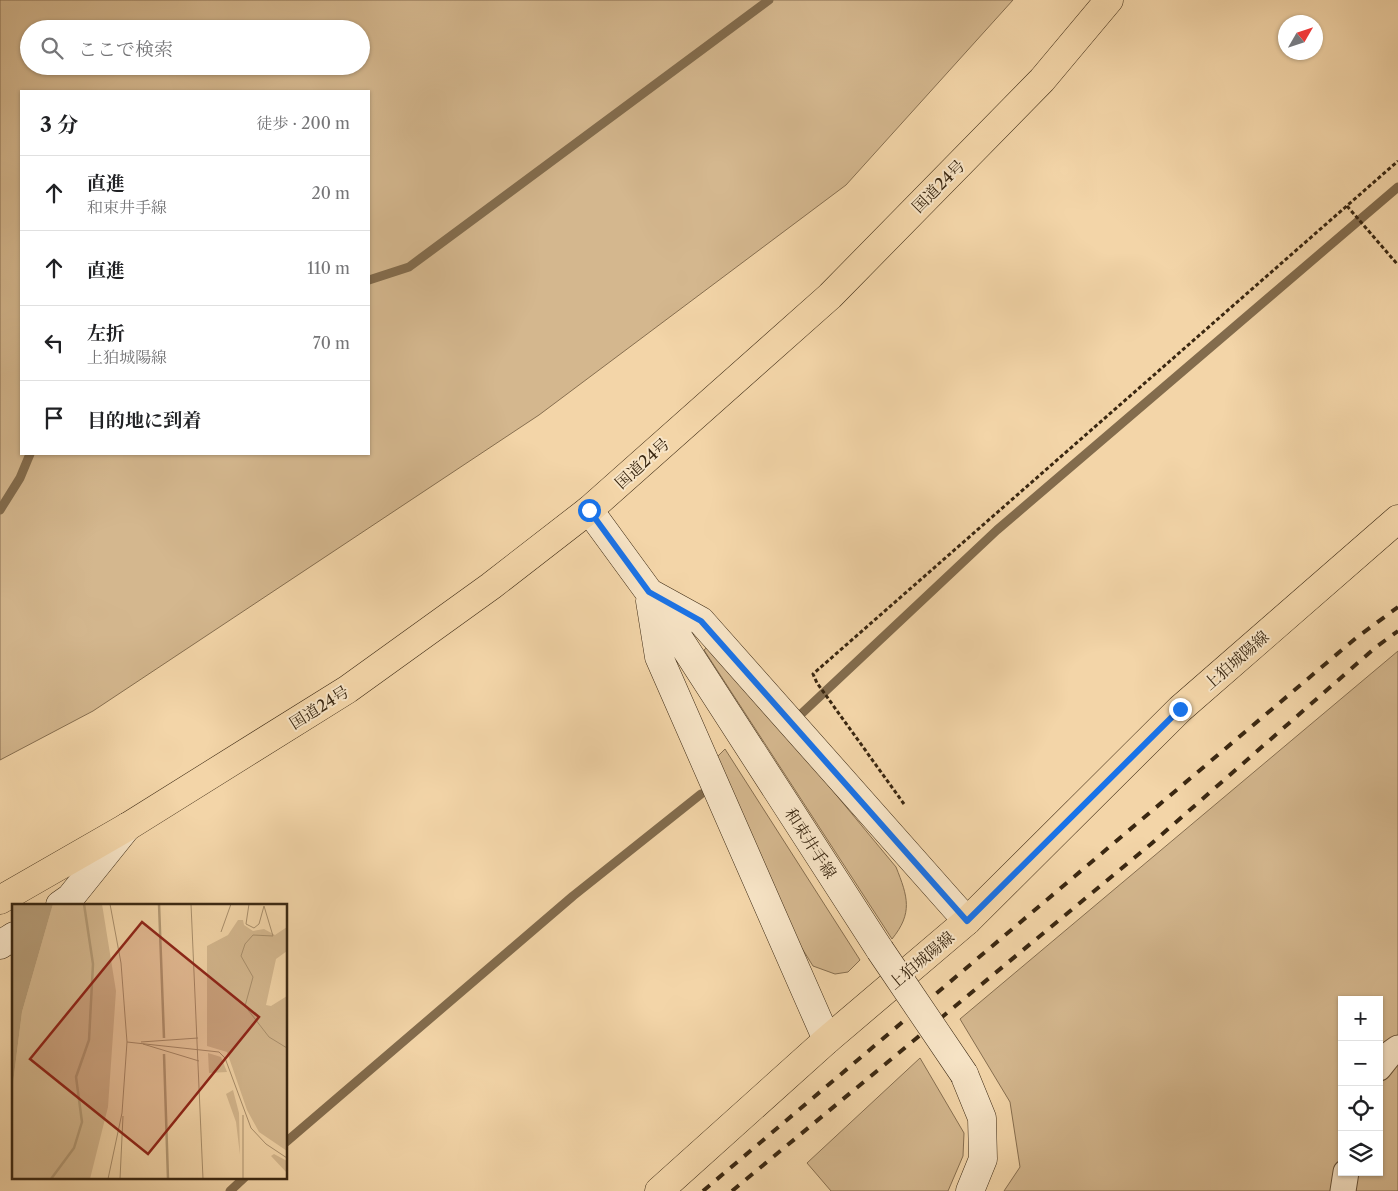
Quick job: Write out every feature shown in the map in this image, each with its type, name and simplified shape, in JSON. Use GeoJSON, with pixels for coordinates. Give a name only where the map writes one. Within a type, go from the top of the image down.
{"type":"FeatureCollection","features":[{"type":"Feature","properties":{"kind":"main road","name":"国道24号"},"geometry":{"type":"LineString","coordinates":[[0,900],[127,827],[348,689],[491,586],[589,510],[830,296],[1042,80],[1109,0]]}},
{"type":"Feature","properties":{"kind":"main road","name":"和束井手線"},"geometry":{"type":"LineString","coordinates":[[589,510],[649,592],[880,950],[964,1074],[982,1118],[983,1159],[970,1191]]}},
{"type":"Feature","properties":{"kind":"main road","name":"上狛城陽線"},"geometry":{"type":"LineString","coordinates":[[659,1191],[828,1040],[967,921],[1180,709],[1398,519]]}},
{"type":"Feature","properties":{"kind":"main road"},"geometry":{"type":"LineString","coordinates":[[649,592],[701,621],[967,921]]}},
{"type":"Feature","properties":{"kind":"main road"},"geometry":{"type":"LineString","coordinates":[[649,592],[659,658],[828,1040]]}},
{"type":"Feature","properties":{"kind":"main road"},"geometry":{"type":"LineString","coordinates":[[61,904],[70,898],[127,827]]}},
{"type":"Feature","properties":{"kind":"main road"},"geometry":{"type":"LineString","coordinates":[[0,946],[12,937]]}},
{"type":"Feature","properties":{"kind":"street"},"geometry":{"type":"LineString","coordinates":[[1383,1063],[1398,1048]]}},
{"type":"Feature","properties":{"kind":"street"},"geometry":{"type":"LineString","coordinates":[[1342,1191],[1345,1176]]}},
{"type":"Feature","properties":{"kind":"path"},"geometry":{"type":"LineString","coordinates":[[828,699],[813,674],[1398,161]]}},
{"type":"Feature","properties":{"kind":"path"},"geometry":{"type":"LineString","coordinates":[[1347,206],[1398,265]]}},
{"type":"Feature","properties":{"kind":"shaded area"},"geometry":{"type":"Polygon","coordinates":[[[0,0],[1013,0],[846,185],[539,415],[93,711],[0,760],[0,0]]]}},
{"type":"Feature","properties":{"kind":"shaded area"},"geometry":{"type":"Polygon","coordinates":[[[711,644],[896,867],[906,896],[906,913],[899,930],[892,939],[704,650],[711,644]]]}},
{"type":"Feature","properties":{"kind":"shaded area"},"geometry":{"type":"Polygon","coordinates":[[[1398,651],[1398,1191],[1004,1191],[1020,1167],[1010,1102],[960,1019],[1398,651]]]}},
{"type":"Feature","properties":{"kind":"shaded area"},"geometry":{"type":"Polygon","coordinates":[[[725,749],[860,960],[848,972],[835,974],[813,966],[798,942],[714,760],[725,749]]]}},
{"type":"Feature","properties":{"kind":"shaded area"},"geometry":{"type":"Polygon","coordinates":[[[920,1058],[964,1133],[963,1156],[948,1191],[831,1191],[807,1163],[920,1058]]]}},
{"type":"Feature","properties":{"kind":"waterway"},"geometry":{"type":"LineString","coordinates":[[370,280],[409,267],[769,0]]}},
{"type":"Feature","properties":{"kind":"waterway"},"geometry":{"type":"LineString","coordinates":[[799,716],[997,530],[1398,187]]}},
{"type":"Feature","properties":{"kind":"waterway"},"geometry":{"type":"LineString","coordinates":[[0,510],[20,478],[30,455]]}},
{"type":"Feature","properties":{"kind":"waterway"},"geometry":{"type":"LineString","coordinates":[[288,1140],[573,896],[701,794]]}},
{"type":"Feature","properties":{"kind":"waterway"},"geometry":{"type":"LineString","coordinates":[[230,1191],[244,1178]]}},
{"type":"Feature","properties":{"kind":"railway"},"geometry":{"type":"LineString","coordinates":[[703,1191],[1356,638],[1398,607]]}},
{"type":"Feature","properties":{"kind":"railway"},"geometry":{"type":"LineString","coordinates":[[732,1191],[1151,844],[1376,647],[1398,631]]}},
{"type":"Feature","properties":{"kind":"route"},"geometry":{"type":"LineString","coordinates":[[589,510],[649,592],[701,621],[967,921],[1180,709]]}}]}
